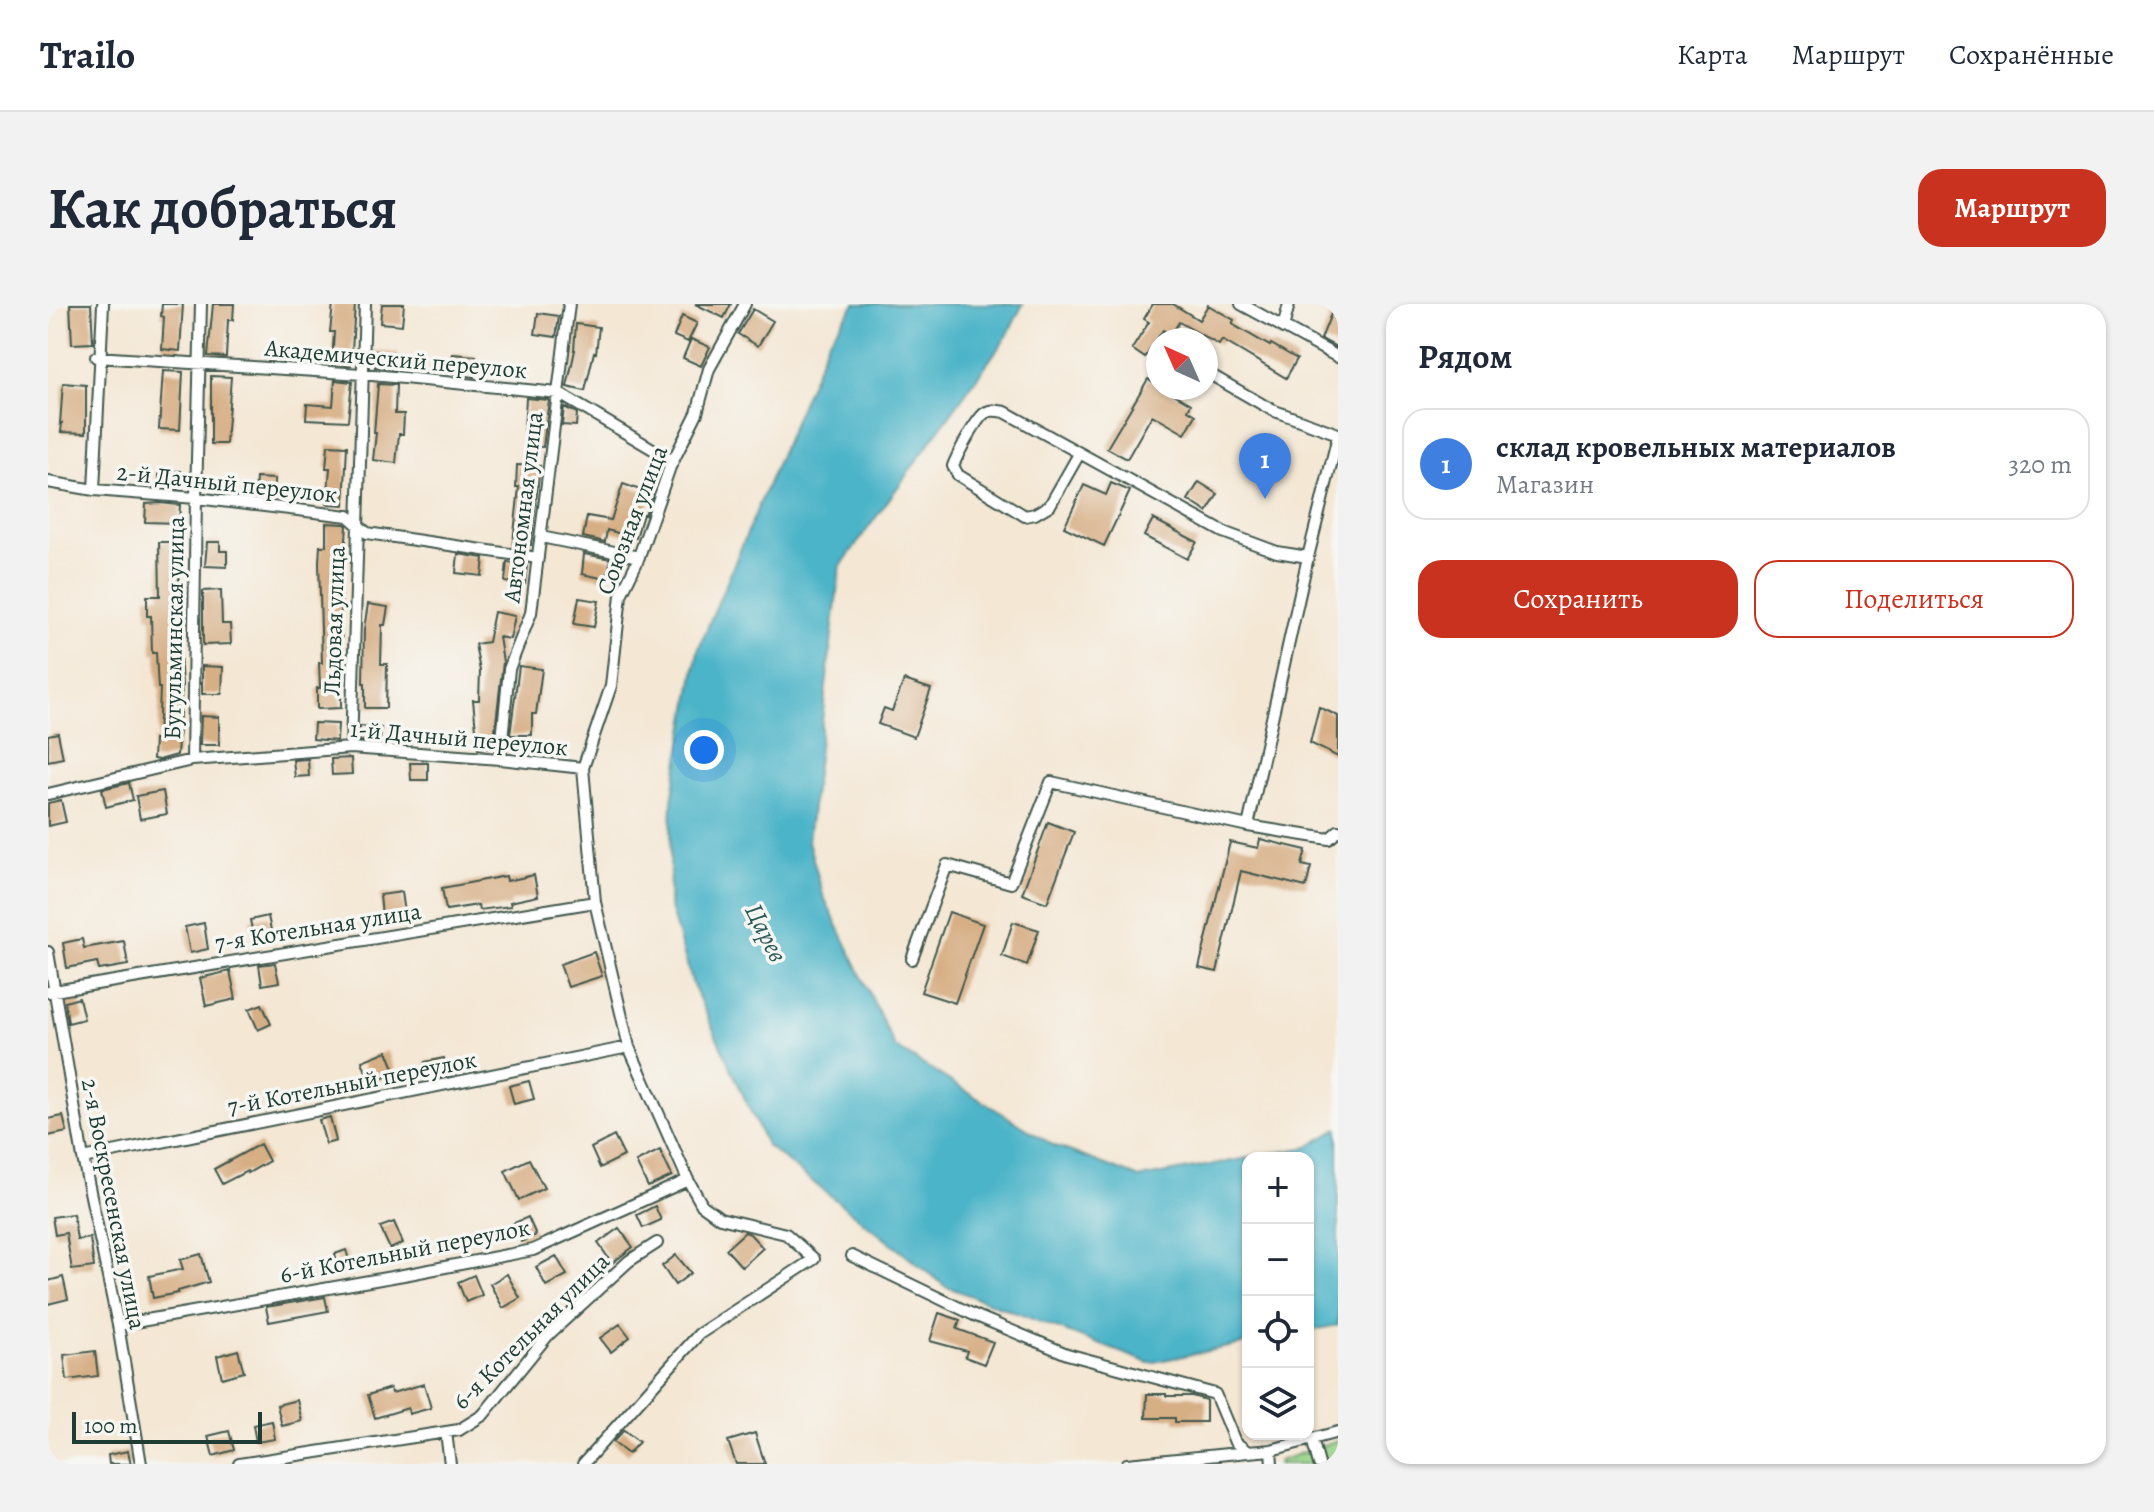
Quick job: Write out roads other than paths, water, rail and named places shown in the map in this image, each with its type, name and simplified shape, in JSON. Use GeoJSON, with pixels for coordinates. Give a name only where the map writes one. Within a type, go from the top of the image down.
{"type":"FeatureCollection","features":[{"type":"Feature","properties":{"kind":"street"},"geometry":{"type":"LineString","coordinates":[[94,490],[103,304]]}},
{"type":"Feature","properties":{"kind":"street","name":"Бугульминская улица"},"geometry":{"type":"LineString","coordinates":[[192,760],[201,304]]}},
{"type":"Feature","properties":{"kind":"street","name":"Льдовая улица"},"geometry":{"type":"LineString","coordinates":[[351,748],[365,304]]}},
{"type":"Feature","properties":{"kind":"street","name":"Автономная улица"},"geometry":{"type":"LineString","coordinates":[[500,759],[509,669],[531,613],[569,304]]}},
{"type":"Feature","properties":{"kind":"street","name":"Союзная улица"},"geometry":{"type":"LineString","coordinates":[[583,1464],[699,1334],[814,1259],[786,1234],[720,1218],[702,1205],[688,1180],[629,1047],[595,902],[583,768],[611,686],[621,595],[639,557],[673,461],[697,413],[709,369],[745,304]]}},
{"type":"Feature","properties":{"kind":"street"},"geometry":{"type":"LineString","coordinates":[[1241,304],[1338,357]]}},
{"type":"Feature","properties":{"kind":"street"},"geometry":{"type":"LineString","coordinates":[[1283,328],[1289,304]]}},
{"type":"Feature","properties":{"kind":"street","name":"Академический переулок"},"geometry":{"type":"LineString","coordinates":[[98,358],[362,374],[558,393],[673,461]]}},
{"type":"Feature","properties":{"kind":"street"},"geometry":{"type":"LineString","coordinates":[[1218,379],[1272,410],[1338,435],[1248,826]]}},
{"type":"Feature","properties":{"kind":"street"},"geometry":{"type":"LineString","coordinates":[[1079,454],[1050,505],[1025,516],[958,475],[953,466],[983,414],[992,410],[1005,412],[1223,532],[1277,552],[1308,557]]}},
{"type":"Feature","properties":{"kind":"street","name":"2-й Дачный переулок"},"geometry":{"type":"LineString","coordinates":[[48,482],[94,490],[196,498],[348,516],[367,533],[538,558]]}},
{"type":"Feature","properties":{"kind":"street"},"geometry":{"type":"LineString","coordinates":[[541,537],[639,557]]}},
{"type":"Feature","properties":{"kind":"street","name":"1-й Дачный переулок"},"geometry":{"type":"LineString","coordinates":[[48,794],[192,760],[351,748],[583,768]]}},
{"type":"Feature","properties":{"kind":"street"},"geometry":{"type":"LineString","coordinates":[[912,959],[947,865],[1011,883],[1051,782],[1248,826],[1329,839],[1338,831]]}},
{"type":"Feature","properties":{"kind":"street","name":"7-я Котельная улица"},"geometry":{"type":"LineString","coordinates":[[51,992],[595,902]]}},
{"type":"Feature","properties":{"kind":"street","name":"2-я Воскресенская улица"},"geometry":{"type":"LineString","coordinates":[[48,952],[51,992],[118,1325],[141,1464]]}},
{"type":"Feature","properties":{"kind":"street","name":"7-й Котельный переулок"},"geometry":{"type":"LineString","coordinates":[[83,1158],[629,1047]]}},
{"type":"Feature","properties":{"kind":"street","name":"6-й Котельный переулок"},"geometry":{"type":"LineString","coordinates":[[118,1325],[533,1250],[688,1180]]}},
{"type":"Feature","properties":{"kind":"street","name":"6-я Котельная улица"},"geometry":{"type":"LineString","coordinates":[[239,1464],[459,1430],[483,1415],[548,1335],[629,1261],[657,1243]]}},
{"type":"Feature","properties":{"kind":"street"},"geometry":{"type":"LineString","coordinates":[[852,1256],[974,1315],[1067,1354],[1215,1394],[1235,1442],[1248,1452]]}},
{"type":"Feature","properties":{"kind":"street"},"geometry":{"type":"LineString","coordinates":[[446,1432],[450,1464]]}},
{"type":"Feature","properties":{"kind":"street"},"geometry":{"type":"LineString","coordinates":[[1314,1438],[1338,1432]]}},
{"type":"Feature","properties":{"kind":"street"},"geometry":{"type":"LineString","coordinates":[[1127,1464],[1271,1450],[1308,1440]]}},
{"type":"Feature","properties":{"kind":"street"},"geometry":{"type":"LineString","coordinates":[[1312,1440],[1319,1464]]}},
{"type":"Feature","properties":{"kind":"street"},"geometry":{"type":"LineString","coordinates":[[1271,1450],[1272,1464]]}},
{"type":"Feature","properties":{"kind":"water","name":"Царев"},"geometry":{"type":"Polygon","coordinates":[[[855,304],[1023,304],[1007,336],[840,567],[808,841],[823,895],[895,1047],[1053,1145],[1140,1178],[1242,1159],[1242,1344],[1149,1363],[945,1286],[766,1145],[693,985],[669,904],[672,800],[698,650],[828,341],[855,304]]]}},
{"type":"Feature","properties":{"kind":"water"},"geometry":{"type":"Polygon","coordinates":[[[1338,1128],[1338,1325],[1314,1330],[1314,1152],[1281,1152],[1308,1147],[1338,1128]]]}},
{"type":"Feature","properties":{"kind":"place","name":"склад кровельных материалов"},"geometry":{"type":"Point","coordinates":[1265,499]}}]}
